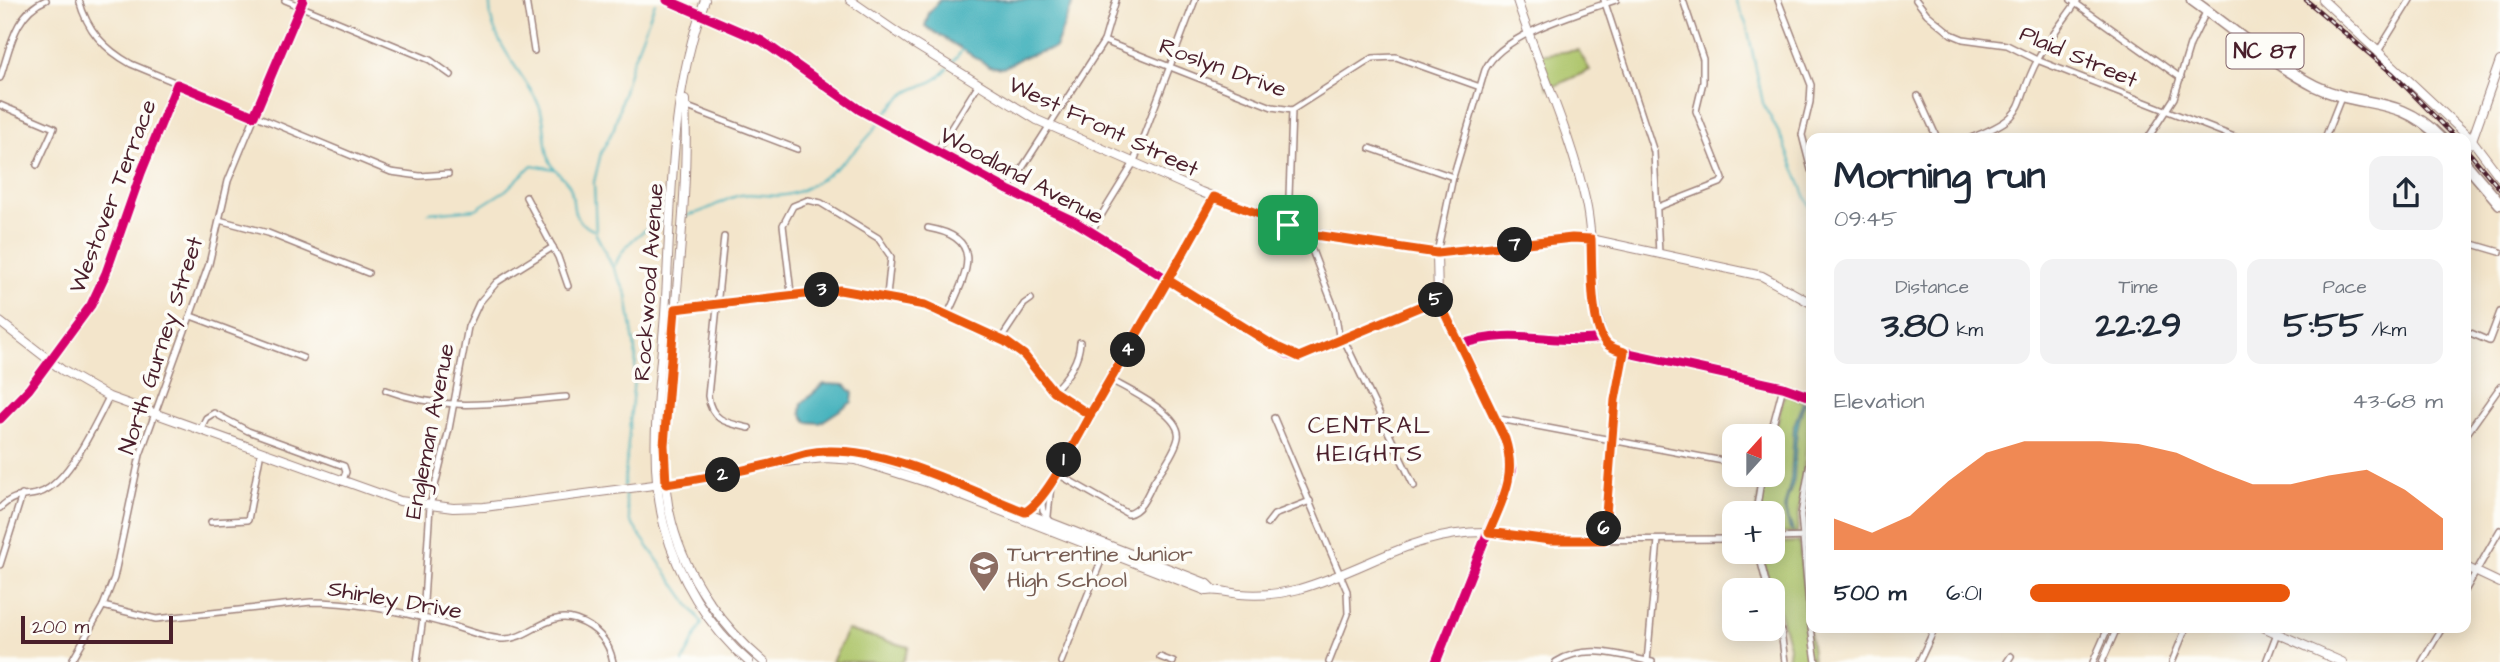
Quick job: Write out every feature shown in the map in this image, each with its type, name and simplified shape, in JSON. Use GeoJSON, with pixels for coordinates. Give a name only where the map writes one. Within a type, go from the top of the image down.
{"type":"FeatureCollection","features":[{"type":"Feature","properties":{"kind":"highway","name":"NC 87"},"geometry":{"type":"LineString","coordinates":[[2192,0],[2316,86],[2342,95],[2401,108],[2418,117],[2436,133]]}},
{"type":"Feature","properties":{"kind":"highway"},"geometry":{"type":"LineString","coordinates":[[2471,170],[2500,204]]}},
{"type":"Feature","properties":{"kind":"street"},"geometry":{"type":"LineString","coordinates":[[0,78],[20,20],[30,8],[46,0]]}},
{"type":"Feature","properties":{"kind":"street"},"geometry":{"type":"LineString","coordinates":[[79,0],[90,28],[104,46],[131,64],[391,172],[413,176],[448,174]]}},
{"type":"Feature","properties":{"kind":"street"},"geometry":{"type":"LineString","coordinates":[[285,0],[301,3],[430,60],[451,75]]}},
{"type":"Feature","properties":{"kind":"street"},"geometry":{"type":"LineString","coordinates":[[526,0],[534,51]]}},
{"type":"Feature","properties":{"kind":"street","name":"Woodland Avenue"},"geometry":{"type":"LineString","coordinates":[[667,0],[762,41],[843,99],[936,152],[1091,232],[1289,355],[1299,357],[1438,299]]}},
{"type":"Feature","properties":{"kind":"street","name":"Rockwood Avenue"},"geometry":{"type":"LineString","coordinates":[[661,484],[685,83],[690,46],[705,0]]}},
{"type":"Feature","properties":{"kind":"street","name":"West Front Street"},"geometry":{"type":"LineString","coordinates":[[850,0],[978,85],[1049,126],[1133,164],[1305,232],[1437,253],[1572,238],[1591,239],[1762,276],[1806,300]]}},
{"type":"Feature","properties":{"kind":"street"},"geometry":{"type":"LineString","coordinates":[[1008,190],[1104,41],[1116,0]]}},
{"type":"Feature","properties":{"kind":"street"},"geometry":{"type":"LineString","coordinates":[[1091,232],[1133,164],[1195,0]]}},
{"type":"Feature","properties":{"kind":"street"},"geometry":{"type":"LineString","coordinates":[[1517,0],[1581,184],[1591,239],[1595,307],[1603,338],[1608,345],[1624,352],[1783,387],[1806,395]]}},
{"type":"Feature","properties":{"kind":"street"},"geometry":{"type":"LineString","coordinates":[[1436,662],[1512,471],[1505,439],[1438,299],[1437,253],[1453,177],[1480,87],[1492,57],[1531,34],[1604,2],[1616,0]]}},
{"type":"Feature","properties":{"kind":"street"},"geometry":{"type":"LineString","coordinates":[[1658,207],[1723,179],[1696,111],[1703,82],[1703,59],[1683,0]]}},
{"type":"Feature","properties":{"kind":"street"},"geometry":{"type":"LineString","coordinates":[[1779,0],[1811,85],[1802,135],[1806,151]]}},
{"type":"Feature","properties":{"kind":"street","name":"Plaid Street"},"geometry":{"type":"LineString","coordinates":[[1916,0],[1933,20],[1951,34],[1963,39],[2007,45],[2037,60],[2224,133]]}},
{"type":"Feature","properties":{"kind":"street"},"geometry":{"type":"LineString","coordinates":[[2323,0],[2379,50],[2458,133]]}},
{"type":"Feature","properties":{"kind":"street"},"geometry":{"type":"LineString","coordinates":[[2379,50],[2410,0]]}},
{"type":"Feature","properties":{"kind":"street"},"geometry":{"type":"LineString","coordinates":[[1984,133],[1997,128],[2016,112],[2037,60],[2075,1],[2181,78]]}},
{"type":"Feature","properties":{"kind":"street"},"geometry":{"type":"LineString","coordinates":[[1604,2],[1654,152],[1659,254]]}},
{"type":"Feature","properties":{"kind":"street","name":"North Gurney Street"},"geometry":{"type":"LineString","coordinates":[[71,662],[103,606],[114,578],[140,455],[209,264],[233,165],[301,3]]}},
{"type":"Feature","properties":{"kind":"street"},"geometry":{"type":"LineString","coordinates":[[2152,133],[2167,111],[2181,78],[2195,32],[2207,10]]}},
{"type":"Feature","properties":{"kind":"street","name":"Roslyn Drive"},"geometry":{"type":"LineString","coordinates":[[1104,41],[1272,107],[1292,110],[1373,58],[1382,55],[1396,57],[1480,87]]}},
{"type":"Feature","properties":{"kind":"street"},"geometry":{"type":"LineString","coordinates":[[2471,139],[2498,78],[2500,61]]}},
{"type":"Feature","properties":{"kind":"street","name":"Westover Terrace"},"geometry":{"type":"LineString","coordinates":[[0,419],[29,389],[91,304],[106,274],[141,173],[177,84]]}},
{"type":"Feature","properties":{"kind":"street"},"geometry":{"type":"LineString","coordinates":[[936,152],[978,85]]}},
{"type":"Feature","properties":{"kind":"street"},"geometry":{"type":"LineString","coordinates":[[2327,133],[2342,95]]}},
{"type":"Feature","properties":{"kind":"street"},"geometry":{"type":"LineString","coordinates":[[1918,96],[1935,133]]}},
{"type":"Feature","properties":{"kind":"street"},"geometry":{"type":"LineString","coordinates":[[0,105],[54,128],[37,165]]}},
{"type":"Feature","properties":{"kind":"street"},"geometry":{"type":"LineString","coordinates":[[683,106],[797,149]]}},
{"type":"Feature","properties":{"kind":"street"},"geometry":{"type":"LineString","coordinates":[[1288,225],[1292,110]]}},
{"type":"Feature","properties":{"kind":"street"},"geometry":{"type":"LineString","coordinates":[[2471,146],[2500,177]]}},
{"type":"Feature","properties":{"kind":"street"},"geometry":{"type":"LineString","coordinates":[[1370,148],[1453,177]]}},
{"type":"Feature","properties":{"kind":"street"},"geometry":{"type":"LineString","coordinates":[[526,197],[553,247],[568,286]]}},
{"type":"Feature","properties":{"kind":"street"},"geometry":{"type":"LineString","coordinates":[[1025,512],[1051,484],[1214,197]]}},
{"type":"Feature","properties":{"kind":"street"},"geometry":{"type":"LineString","coordinates":[[791,293],[783,225],[793,206],[808,200],[821,203],[883,243],[892,264],[887,296]]}},
{"type":"Feature","properties":{"kind":"street"},"geometry":{"type":"LineString","coordinates":[[219,220],[268,233],[368,274]]}},
{"type":"Feature","properties":{"kind":"street"},"geometry":{"type":"LineString","coordinates":[[928,228],[951,235],[966,250],[969,260],[948,314]]}},
{"type":"Feature","properties":{"kind":"street"},"geometry":{"type":"LineString","coordinates":[[1305,232],[1335,310],[1339,335],[1414,486]]}},
{"type":"Feature","properties":{"kind":"street"},"geometry":{"type":"LineString","coordinates":[[724,237],[708,396],[710,409],[720,420],[749,428]]}},
{"type":"Feature","properties":{"kind":"street"},"geometry":{"type":"LineString","coordinates":[[2471,243],[2500,252]]}},
{"type":"Feature","properties":{"kind":"street","name":"Engleman Avenue"},"geometry":{"type":"LineString","coordinates":[[417,662],[423,617],[430,506],[454,406],[463,341],[480,303],[507,273],[553,247]]}},
{"type":"Feature","properties":{"kind":"street"},"geometry":{"type":"LineString","coordinates":[[670,310],[718,306],[791,293],[840,290],[887,296],[948,314],[1001,339],[1024,355],[1053,391],[1090,415]]}},
{"type":"Feature","properties":{"kind":"street"},"geometry":{"type":"LineString","coordinates":[[1001,339],[1024,304],[1031,299]]}},
{"type":"Feature","properties":{"kind":"street"},"geometry":{"type":"LineString","coordinates":[[2471,333],[2488,341],[2500,312]]}},
{"type":"Feature","properties":{"kind":"street"},"geometry":{"type":"LineString","coordinates":[[191,316],[303,358]]}},
{"type":"Feature","properties":{"kind":"street"},"geometry":{"type":"LineString","coordinates":[[0,322],[49,360],[109,397],[400,501],[430,506],[484,507],[661,484],[774,463],[825,458],[865,458],[903,465],[1025,512],[1207,591],[1268,594],[1299,589],[1418,540],[1444,534],[1489,532],[1550,540],[1722,539]]}},
{"type":"Feature","properties":{"kind":"street"},"geometry":{"type":"LineString","coordinates":[[1459,345],[1484,337],[1509,334],[1562,340],[1603,338]]}},
{"type":"Feature","properties":{"kind":"street"},"geometry":{"type":"LineString","coordinates":[[1053,391],[1073,365],[1080,342]]}},
{"type":"Feature","properties":{"kind":"street"},"geometry":{"type":"LineString","coordinates":[[1604,540],[1612,440],[1624,352]]}},
{"type":"Feature","properties":{"kind":"street"},"geometry":{"type":"LineString","coordinates":[[1056,473],[1124,513],[1132,513],[1144,500],[1177,443],[1178,428],[1170,417],[1111,380]]}},
{"type":"Feature","properties":{"kind":"street"},"geometry":{"type":"LineString","coordinates":[[1773,424],[1783,387]]}},
{"type":"Feature","properties":{"kind":"street"},"geometry":{"type":"LineString","coordinates":[[2471,428],[2500,387]]}},
{"type":"Feature","properties":{"kind":"street"},"geometry":{"type":"LineString","coordinates":[[386,390],[417,401],[454,406],[566,397]]}},
{"type":"Feature","properties":{"kind":"street"},"geometry":{"type":"LineString","coordinates":[[0,508],[14,495],[41,492],[58,479],[94,426],[109,397]]}},
{"type":"Feature","properties":{"kind":"street"},"geometry":{"type":"LineString","coordinates":[[200,430],[206,418],[214,413],[248,432],[344,466],[346,472],[342,481]]}},
{"type":"Feature","properties":{"kind":"street"},"geometry":{"type":"LineString","coordinates":[[1274,418],[1347,591],[1348,614],[1329,662]]}},
{"type":"Feature","properties":{"kind":"street"},"geometry":{"type":"LineString","coordinates":[[1494,418],[1722,461]]}},
{"type":"Feature","properties":{"kind":"street"},"geometry":{"type":"LineString","coordinates":[[211,522],[248,520],[261,451]]}},
{"type":"Feature","properties":{"kind":"street"},"geometry":{"type":"LineString","coordinates":[[865,458],[1051,523]]}},
{"type":"Feature","properties":{"kind":"street"},"geometry":{"type":"LineString","coordinates":[[661,484],[670,544],[685,581],[719,631],[749,662]]}},
{"type":"Feature","properties":{"kind":"street"},"geometry":{"type":"LineString","coordinates":[[661,484],[679,545],[697,582],[736,636],[764,662]]}},
{"type":"Feature","properties":{"kind":"street"},"geometry":{"type":"LineString","coordinates":[[1051,484],[1051,523]]}},
{"type":"Feature","properties":{"kind":"street"},"geometry":{"type":"LineString","coordinates":[[1806,486],[1801,515],[1806,577]]}},
{"type":"Feature","properties":{"kind":"street"},"geometry":{"type":"LineString","coordinates":[[0,565],[22,495]]}},
{"type":"Feature","properties":{"kind":"street"},"geometry":{"type":"LineString","coordinates":[[1041,497],[1042,511],[1051,523]]}},
{"type":"Feature","properties":{"kind":"street"},"geometry":{"type":"LineString","coordinates":[[1267,524],[1274,515],[1310,501]]}},
{"type":"Feature","properties":{"kind":"street"},"geometry":{"type":"LineString","coordinates":[[2471,580],[2500,530]]}},
{"type":"Feature","properties":{"kind":"street"},"geometry":{"type":"LineString","coordinates":[[1785,538],[1806,537]]}},
{"type":"Feature","properties":{"kind":"street"},"geometry":{"type":"LineString","coordinates":[[1556,662],[1581,652],[1593,651],[1649,662],[1658,540]]}},
{"type":"Feature","properties":{"kind":"street"},"geometry":{"type":"LineString","coordinates":[[1061,662],[1106,548]]}},
{"type":"Feature","properties":{"kind":"street"},"geometry":{"type":"LineString","coordinates":[[2471,570],[2500,583]]}},
{"type":"Feature","properties":{"kind":"street","name":"Shirley Drive"},"geometry":{"type":"LineString","coordinates":[[103,606],[156,619],[324,602],[423,617],[499,639],[511,639],[547,620],[573,619],[596,630],[608,646],[613,662]]}},
{"type":"Feature","properties":{"kind":"street"},"geometry":{"type":"LineString","coordinates":[[1812,633],[1816,662]]}},
{"type":"Feature","properties":{"kind":"street"},"geometry":{"type":"LineString","coordinates":[[1919,662],[1933,633]]}},
{"type":"Feature","properties":{"kind":"street"},"geometry":{"type":"LineString","coordinates":[[2093,662],[2106,633]]}},
{"type":"Feature","properties":{"kind":"street"},"geometry":{"type":"LineString","coordinates":[[2102,662],[2115,633]]}},
{"type":"Feature","properties":{"kind":"street"},"geometry":{"type":"LineString","coordinates":[[2172,662],[2184,633]]}},
{"type":"Feature","properties":{"kind":"street"},"geometry":{"type":"LineString","coordinates":[[2266,662],[2275,633]]}},
{"type":"Feature","properties":{"kind":"street"},"geometry":{"type":"LineString","coordinates":[[2280,633],[2328,659],[2342,662]]}},
{"type":"Feature","properties":{"kind":"street"},"geometry":{"type":"LineString","coordinates":[[2422,662],[2439,633]]}},
{"type":"Feature","properties":{"kind":"street"},"geometry":{"type":"LineString","coordinates":[[1783,641],[1785,662]]}},
{"type":"Feature","properties":{"kind":"street"},"geometry":{"type":"LineString","coordinates":[[2007,662],[2011,656]]}},
{"type":"Feature","properties":{"kind":"street"},"geometry":{"type":"LineString","coordinates":[[1160,657],[1173,662]]}},
{"type":"Feature","properties":{"kind":"green space"},"geometry":{"type":"Polygon","coordinates":[[[1578,50],[1590,70],[1548,89],[1537,55],[1578,50]]]}},
{"type":"Feature","properties":{"kind":"green space"},"geometry":{"type":"Polygon","coordinates":[[[1784,394],[1806,402],[1806,450],[1797,533],[1785,534],[1785,501],[1759,501],[1762,487],[1785,487],[1785,424],[1777,424],[1784,394]]]}},
{"type":"Feature","properties":{"kind":"green space"},"geometry":{"type":"Polygon","coordinates":[[[1799,542],[1806,602],[1806,633],[1810,633],[1813,662],[1787,662],[1789,646],[1785,632],[1785,578],[1767,578],[1764,564],[1785,564],[1785,543],[1799,542]]]}},
{"type":"Feature","properties":{"kind":"green space"},"geometry":{"type":"Polygon","coordinates":[[[847,630],[909,647],[903,662],[832,662],[847,630]]]}},
{"type":"Feature","properties":{"kind":"water"},"geometry":{"type":"Polygon","coordinates":[[[940,0],[1074,0],[1055,48],[1021,58],[1003,68],[989,66],[925,26],[929,13],[940,0]]]}},
{"type":"Feature","properties":{"kind":"water"},"geometry":{"type":"Polygon","coordinates":[[[824,384],[845,385],[853,393],[852,402],[820,423],[807,422],[801,413],[802,403],[824,384]]]}},
{"type":"Feature","properties":{"kind":"water"},"geometry":{"type":"Polygon","coordinates":[[[1803,402],[1805,403],[1797,431],[1794,478],[1786,506],[1793,531],[1790,530],[1785,505],[1791,479],[1794,425],[1803,402]]]}},
{"type":"Feature","properties":{"kind":"waterway"},"geometry":{"type":"LineString","coordinates":[[491,0],[493,26],[540,108],[549,159],[569,185],[575,215],[593,230]]}},
{"type":"Feature","properties":{"kind":"waterway"},"geometry":{"type":"LineString","coordinates":[[1735,0],[1747,26],[1763,103],[1784,143],[1806,198]]}},
{"type":"Feature","properties":{"kind":"waterway"},"geometry":{"type":"LineString","coordinates":[[624,486],[636,357],[627,295],[596,234],[594,182],[601,153],[614,128],[631,65],[655,3]]}},
{"type":"Feature","properties":{"kind":"waterway"},"geometry":{"type":"LineString","coordinates":[[951,64],[963,49]]}},
{"type":"Feature","properties":{"kind":"waterway"},"geometry":{"type":"LineString","coordinates":[[882,118],[902,96],[934,80],[948,68]]}},
{"type":"Feature","properties":{"kind":"waterway"},"geometry":{"type":"LineString","coordinates":[[685,216],[741,195],[785,195],[810,186],[850,156],[879,123]]}},
{"type":"Feature","properties":{"kind":"waterway"},"geometry":{"type":"LineString","coordinates":[[428,213],[476,209],[506,190],[532,165],[554,169]]}},
{"type":"Feature","properties":{"kind":"waterway"},"geometry":{"type":"LineString","coordinates":[[615,265],[636,237],[666,220]]}},
{"type":"Feature","properties":{"kind":"waterway"},"geometry":{"type":"LineString","coordinates":[[624,492],[630,521],[702,623],[683,662]]}},
{"type":"Feature","properties":{"kind":"railway"},"geometry":{"type":"LineString","coordinates":[[2306,0],[2393,74],[2451,133]]}},
{"type":"Feature","properties":{"kind":"railway"},"geometry":{"type":"LineString","coordinates":[[2471,155],[2500,189]]}},
{"type":"Feature","properties":{"kind":"cycle path"},"geometry":{"type":"LineString","coordinates":[[0,419],[29,389],[91,305],[106,273],[141,173],[177,84],[254,116],[303,0]]}},
{"type":"Feature","properties":{"kind":"cycle path"},"geometry":{"type":"LineString","coordinates":[[667,0],[762,41],[860,110],[1008,190],[1074,221],[1289,355],[1299,357],[1438,299],[1505,440],[1512,471],[1436,662]]}},
{"type":"Feature","properties":{"kind":"cycle path"},"geometry":{"type":"LineString","coordinates":[[1459,345],[1514,336],[1584,340],[1603,338],[1608,345],[1624,352],[1783,387],[1806,395]]}},
{"type":"Feature","properties":{"kind":"place","name":"Turrentine Junior High School"},"geometry":{"type":"Point","coordinates":[984,593]}},
{"type":"Feature","properties":{"kind":"district","name":"CENTRAL HEIGHTS"},"geometry":{"type":"Point","coordinates":[1370,439]}},
{"type":"Feature","properties":{"kind":"route"},"geometry":{"type":"LineString","coordinates":[[1288,225],[1214,197],[1194,235],[1096,404],[1090,415],[1072,447],[1056,473],[1051,484],[1032,508],[1025,512],[893,461],[859,453],[828,451],[792,455],[774,463],[715,477],[666,484],[664,445],[675,309],[698,309],[775,295],[840,290],[887,296],[925,305],[961,318],[1006,342],[1024,355],[1053,391],[1090,415],[1168,280],[1289,355],[1299,357],[1438,299],[1505,439],[1511,459],[1511,476],[1489,532],[1550,540],[1604,540],[1615,400],[1624,352],[1608,345],[1600,330],[1595,307],[1591,239],[1572,238],[1437,253],[1315,235],[1288,225]]}}]}
